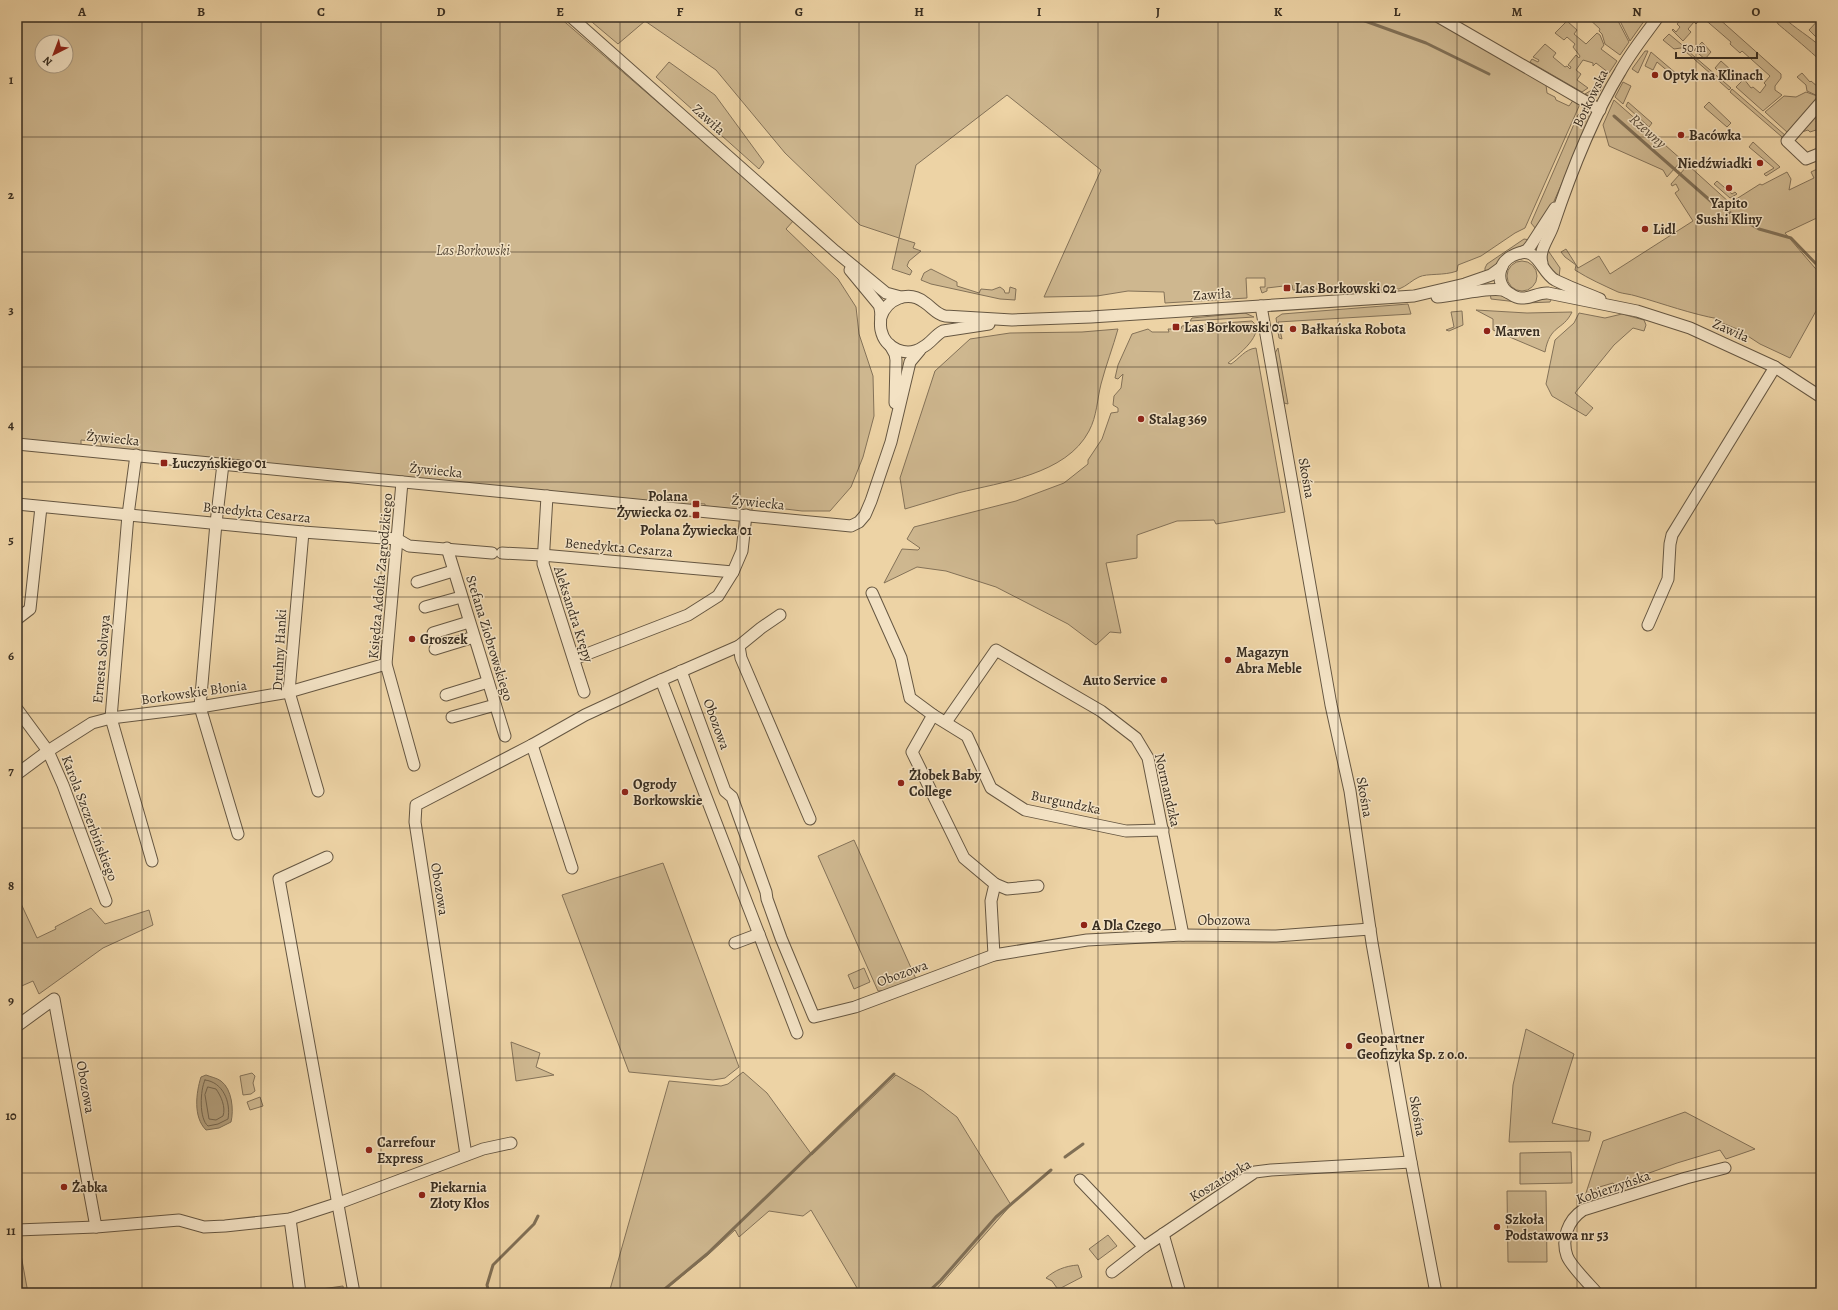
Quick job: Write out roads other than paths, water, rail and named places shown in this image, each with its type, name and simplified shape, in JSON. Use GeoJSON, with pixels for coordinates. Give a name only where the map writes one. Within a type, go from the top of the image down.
{"type":"FeatureCollection","features":[{"type":"Feature","properties":{"kind":"street","name":"Zawiła"},"geometry":{"type":"LineString","coordinates":[[571,17],[828,244],[886,293],[901,297],[912,296],[919,298],[945,316],[1012,320],[1149,314],[1414,296],[1465,284],[1491,275],[1502,267],[1509,258],[1520,253],[1532,255],[1555,280],[1622,307],[1690,328],[1775,367],[1821,397]]}},
{"type":"Feature","properties":{"kind":"street"},"geometry":{"type":"LineString","coordinates":[[1439,17],[1600,110]]}},
{"type":"Feature","properties":{"kind":"street","name":"Borkowska"},"geometry":{"type":"LineString","coordinates":[[1543,267],[1541,254],[1552,228],[1561,200],[1600,110],[1627,60],[1658,17]]}},
{"type":"Feature","properties":{"kind":"street"},"geometry":{"type":"LineString","coordinates":[[1821,102],[1787,141],[1806,159],[1821,153]]}},
{"type":"Feature","properties":{"kind":"street","name":"Borkowska"},"geometry":{"type":"LineString","coordinates":[[1520,253],[1527,250],[1533,243],[1561,200]]}},
{"type":"Feature","properties":{"kind":"street","name":"Zawiła"},"geometry":{"type":"LineString","coordinates":[[828,244],[879,305],[882,311],[881,330],[886,341],[895,354],[896,360],[895,422]]}},
{"type":"Feature","properties":{"kind":"street"},"geometry":{"type":"LineString","coordinates":[[1502,267],[1500,279],[1507,292]]}},
{"type":"Feature","properties":{"kind":"street"},"geometry":{"type":"LineString","coordinates":[[1536,294],[1543,286],[1543,267]]}},
{"type":"Feature","properties":{"kind":"street","name":"Zawiła"},"geometry":{"type":"LineString","coordinates":[[1414,296],[1426,298],[1453,296],[1488,290],[1501,290],[1520,298],[1548,293],[1622,307]]}},
{"type":"Feature","properties":{"kind":"street"},"geometry":{"type":"LineString","coordinates":[[881,317],[891,302],[901,297]]}},
{"type":"Feature","properties":{"kind":"street","name":"Skośna"},"geometry":{"type":"LineString","coordinates":[[1261,306],[1330,697],[1350,791],[1370,929],[1411,1162],[1436,1293]]}},
{"type":"Feature","properties":{"kind":"street"},"geometry":{"type":"LineString","coordinates":[[930,307],[934,314],[936,328],[930,341]]}},
{"type":"Feature","properties":{"kind":"street","name":"Zawiła"},"geometry":{"type":"LineString","coordinates":[[895,422],[910,362],[936,335],[945,330],[1012,320]]}},
{"type":"Feature","properties":{"kind":"street"},"geometry":{"type":"LineString","coordinates":[[890,345],[895,349],[908,352],[920,350]]}},
{"type":"Feature","properties":{"kind":"street"},"geometry":{"type":"LineString","coordinates":[[1648,625],[1668,579],[1672,535],[1775,367]]}},
{"type":"Feature","properties":{"kind":"street","name":"Żywiecka"},"geometry":{"type":"LineString","coordinates":[[17,444],[851,526],[859,522],[865,515],[871,501],[885,462],[895,422]]}},
{"type":"Feature","properties":{"kind":"street","name":"Ernesta Solvaya"},"geometry":{"type":"LineString","coordinates":[[136,455],[128,515],[111,718],[152,861]]}},
{"type":"Feature","properties":{"kind":"street"},"geometry":{"type":"LineString","coordinates":[[223,464],[216,522],[200,707],[238,834]]}},
{"type":"Feature","properties":{"kind":"street","name":"Księdza Adolfa Zagrodzkiego"},"geometry":{"type":"LineString","coordinates":[[402,482],[386,664],[414,765]]}},
{"type":"Feature","properties":{"kind":"street","name":"Aleksandra Krępy"},"geometry":{"type":"LineString","coordinates":[[547,496],[542,555],[543,564],[584,692]]}},
{"type":"Feature","properties":{"kind":"street","name":"Benedykta Cesarza"},"geometry":{"type":"LineString","coordinates":[[17,504],[396,540],[409,546],[542,555],[733,572]]}},
{"type":"Feature","properties":{"kind":"street"},"geometry":{"type":"LineString","coordinates":[[17,619],[30,609],[41,507]]}},
{"type":"Feature","properties":{"kind":"street"},"geometry":{"type":"LineString","coordinates":[[574,659],[688,615],[718,596],[733,572],[742,551],[746,515]]}},
{"type":"Feature","properties":{"kind":"street","name":"Druhny Hanki"},"geometry":{"type":"LineString","coordinates":[[303,532],[289,692],[318,791]]}},
{"type":"Feature","properties":{"kind":"street","name":"Stefana Ziobrowskiego"},"geometry":{"type":"LineString","coordinates":[[448,548],[453,571],[505,736]]}},
{"type":"Feature","properties":{"kind":"street"},"geometry":{"type":"LineString","coordinates":[[418,582],[453,571]]}},
{"type":"Feature","properties":{"kind":"street","name":"Burgundzka"},"geometry":{"type":"LineString","coordinates":[[872,593],[901,658],[909,695],[912,700],[967,736],[991,788],[1025,810],[1126,831],[1163,830]]}},
{"type":"Feature","properties":{"kind":"street"},"geometry":{"type":"LineString","coordinates":[[425,607],[461,597]]}},
{"type":"Feature","properties":{"kind":"street","name":"Obozowa"},"geometry":{"type":"LineString","coordinates":[[466,1155],[415,822],[416,806],[532,745],[585,715],[739,646],[780,615]]}},
{"type":"Feature","properties":{"kind":"street"},"geometry":{"type":"LineString","coordinates":[[433,633],[469,622]]}},
{"type":"Feature","properties":{"kind":"street"},"geometry":{"type":"LineString","coordinates":[[435,649],[474,637]]}},
{"type":"Feature","properties":{"kind":"street"},"geometry":{"type":"LineString","coordinates":[[739,646],[741,658],[810,819]]}},
{"type":"Feature","properties":{"kind":"street","name":"Normandzka"},"geometry":{"type":"LineString","coordinates":[[946,722],[996,650],[1101,711],[1136,738],[1148,758],[1183,935]]}},
{"type":"Feature","properties":{"kind":"street","name":"Borkowskie Błonia"},"geometry":{"type":"LineString","coordinates":[[17,774],[48,751],[92,723],[111,718],[200,707],[289,692],[386,664]]}},
{"type":"Feature","properties":{"kind":"street","name":"Obozowa"},"geometry":{"type":"LineString","coordinates":[[681,671],[725,791],[732,797],[781,938],[814,1017],[855,1007],[994,955],[1087,940],[1183,935],[1276,936],[1370,929]]}},
{"type":"Feature","properties":{"kind":"street"},"geometry":{"type":"LineString","coordinates":[[661,680],[797,1033]]}},
{"type":"Feature","properties":{"kind":"street"},"geometry":{"type":"LineString","coordinates":[[446,695],[488,682]]}},
{"type":"Feature","properties":{"kind":"street"},"geometry":{"type":"LineString","coordinates":[[452,717],[495,705]]}},
{"type":"Feature","properties":{"kind":"street","name":"Karola Szczerbińskiego"},"geometry":{"type":"LineString","coordinates":[[17,709],[48,751],[63,785],[106,901]]}},
{"type":"Feature","properties":{"kind":"street"},"geometry":{"type":"LineString","coordinates":[[933,715],[912,752],[964,858],[995,884],[1007,889],[1038,886]]}},
{"type":"Feature","properties":{"kind":"street"},"geometry":{"type":"LineString","coordinates":[[532,745],[572,868]]}},
{"type":"Feature","properties":{"kind":"street"},"geometry":{"type":"LineString","coordinates":[[327,857],[279,880],[339,1203],[354,1293]]}},
{"type":"Feature","properties":{"kind":"street"},"geometry":{"type":"LineString","coordinates":[[994,955],[990,901],[995,884]]}},
{"type":"Feature","properties":{"kind":"street"},"geometry":{"type":"LineString","coordinates":[[735,943],[759,934]]}},
{"type":"Feature","properties":{"kind":"street","name":"Obozowa"},"geometry":{"type":"LineString","coordinates":[[17,1026],[54,998],[96,1227]]}},
{"type":"Feature","properties":{"kind":"street"},"geometry":{"type":"LineString","coordinates":[[17,1230],[96,1227],[180,1220],[204,1227],[290,1219],[339,1203],[483,1149],[511,1143]]}},
{"type":"Feature","properties":{"kind":"street","name":"Koszarówka"},"geometry":{"type":"LineString","coordinates":[[1112,1272],[1144,1247],[1255,1172],[1411,1162]]}},
{"type":"Feature","properties":{"kind":"street","name":"Kobierzyńska"},"geometry":{"type":"LineString","coordinates":[[1597,1293],[1567,1257],[1566,1238],[1568,1227],[1574,1216],[1583,1210],[1686,1178],[1725,1168]]}},
{"type":"Feature","properties":{"kind":"street"},"geometry":{"type":"LineString","coordinates":[[1080,1180],[1144,1247]]}},
{"type":"Feature","properties":{"kind":"street"},"geometry":{"type":"LineString","coordinates":[[290,1219],[300,1293]]}},
{"type":"Feature","properties":{"kind":"street"},"geometry":{"type":"LineString","coordinates":[[1163,1234],[1180,1293]]}},
{"type":"Feature","properties":{"kind":"water"},"geometry":{"type":"Polygon","coordinates":[[[206,1075],[216,1078],[228,1089],[232,1112],[231,1122],[219,1128],[206,1130],[202,1125],[197,1112],[197,1097],[201,1077],[206,1075]]]}},
{"type":"Feature","properties":{"kind":"waterway","name":"Rzewny"},"geometry":{"type":"LineString","coordinates":[[1354,17],[1426,43],[1489,74]]}},
{"type":"Feature","properties":{"kind":"waterway","name":"Rzewny"},"geometry":{"type":"LineString","coordinates":[[1614,116],[1713,203],[1759,229],[1791,238],[1821,269]]}},
{"type":"Feature","properties":{"kind":"waterway"},"geometry":{"type":"LineString","coordinates":[[660,1293],[707,1254],[894,1074]]}},
{"type":"Feature","properties":{"kind":"waterway"},"geometry":{"type":"LineString","coordinates":[[1065,1157],[1083,1144]]}},
{"type":"Feature","properties":{"kind":"waterway"},"geometry":{"type":"LineString","coordinates":[[927,1293],[941,1280],[996,1217],[1051,1170]]}},
{"type":"Feature","properties":{"kind":"waterway"},"geometry":{"type":"LineString","coordinates":[[489,1293],[487,1285],[493,1265],[534,1224],[538,1216]]}},
{"type":"Feature","properties":{"kind":"place","name":"Optyk na Klinach"},"geometry":{"type":"Point","coordinates":[1655,75]}},
{"type":"Feature","properties":{"kind":"place","name":"Bacówka"},"geometry":{"type":"Point","coordinates":[1681,135]}},
{"type":"Feature","properties":{"kind":"place","name":"Niedźwiadki"},"geometry":{"type":"Point","coordinates":[1760,163]}},
{"type":"Feature","properties":{"kind":"place","name":"Yapito Sushi Kliny"},"geometry":{"type":"Point","coordinates":[1729,188]}},
{"type":"Feature","properties":{"kind":"place","name":"Lidl"},"geometry":{"type":"Point","coordinates":[1645,229]}},
{"type":"Feature","properties":{"kind":"place","name":"Las Borkowski 02"},"geometry":{"type":"Point","coordinates":[1287,288]}},
{"type":"Feature","properties":{"kind":"place","name":"Las Borkowski 01"},"geometry":{"type":"Point","coordinates":[1176,327]}},
{"type":"Feature","properties":{"kind":"place","name":"Bałkańska Robota"},"geometry":{"type":"Point","coordinates":[1293,329]}},
{"type":"Feature","properties":{"kind":"place","name":"Marven"},"geometry":{"type":"Point","coordinates":[1487,331]}},
{"type":"Feature","properties":{"kind":"place","name":"Stalag 369"},"geometry":{"type":"Point","coordinates":[1141,419]}},
{"type":"Feature","properties":{"kind":"place","name":"Łuczyńskiego 01"},"geometry":{"type":"Point","coordinates":[164,463]}},
{"type":"Feature","properties":{"kind":"place","name":"Polana Żywiecka 02"},"geometry":{"type":"Point","coordinates":[696,504]}},
{"type":"Feature","properties":{"kind":"place","name":"Polana Żywiecka 01"},"geometry":{"type":"Point","coordinates":[696,515]}},
{"type":"Feature","properties":{"kind":"place","name":"Groszek"},"geometry":{"type":"Point","coordinates":[412,639]}},
{"type":"Feature","properties":{"kind":"place","name":"Magazyn Abra Meble"},"geometry":{"type":"Point","coordinates":[1228,660]}},
{"type":"Feature","properties":{"kind":"place","name":"Auto Service"},"geometry":{"type":"Point","coordinates":[1164,680]}},
{"type":"Feature","properties":{"kind":"place","name":"Żłobek Baby College"},"geometry":{"type":"Point","coordinates":[901,783]}},
{"type":"Feature","properties":{"kind":"place","name":"Ogrody Borkowskie"},"geometry":{"type":"Point","coordinates":[625,792]}},
{"type":"Feature","properties":{"kind":"place","name":"A Dla Czego"},"geometry":{"type":"Point","coordinates":[1084,925]}},
{"type":"Feature","properties":{"kind":"place","name":"Geopartner Geofizyka Sp. z o.o."},"geometry":{"type":"Point","coordinates":[1349,1046]}},
{"type":"Feature","properties":{"kind":"place","name":"Carrefour Express"},"geometry":{"type":"Point","coordinates":[369,1150]}},
{"type":"Feature","properties":{"kind":"place","name":"Żabka"},"geometry":{"type":"Point","coordinates":[64,1187]}},
{"type":"Feature","properties":{"kind":"place","name":"Piekarnia Złoty Kłos"},"geometry":{"type":"Point","coordinates":[422,1195]}},
{"type":"Feature","properties":{"kind":"place","name":"Szkoła Podstawowa nr 53"},"geometry":{"type":"Point","coordinates":[1497,1227]}},
{"type":"Feature","properties":{"kind":"park label","name":"Las Borkowski"},"geometry":{"type":"Point","coordinates":[473,250]}}]}
